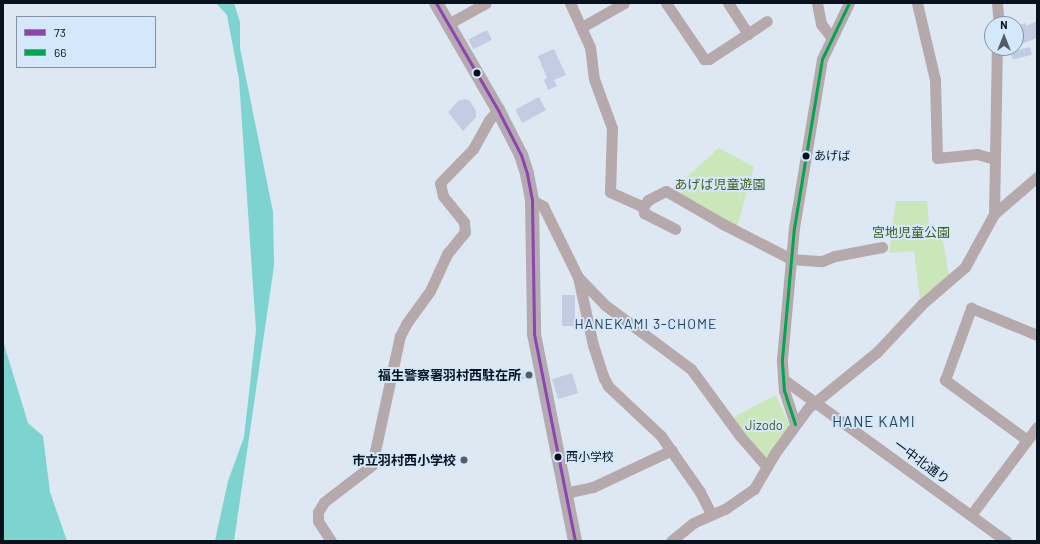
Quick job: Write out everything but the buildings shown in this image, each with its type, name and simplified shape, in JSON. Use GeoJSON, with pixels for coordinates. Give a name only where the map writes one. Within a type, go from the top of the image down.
{"type":"FeatureCollection","features":[{"type":"Feature","properties":{"kind":"main road"},"geometry":{"type":"LineString","coordinates":[[436,3],[498,110],[523,161],[532,200],[534,334],[575,541]]}},
{"type":"Feature","properties":{"kind":"street"},"geometry":{"type":"LineString","coordinates":[[448,24],[486,3]]}},
{"type":"Feature","properties":{"kind":"street"},"geometry":{"type":"LineString","coordinates":[[570,3],[590,47],[594,80],[612,128],[610,192],[643,207]]}},
{"type":"Feature","properties":{"kind":"street"},"geometry":{"type":"LineString","coordinates":[[582,27],[624,3]]}},
{"type":"Feature","properties":{"kind":"street"},"geometry":{"type":"LineString","coordinates":[[666,3],[704,59],[708,60],[767,21]]}},
{"type":"Feature","properties":{"kind":"street"},"geometry":{"type":"LineString","coordinates":[[728,3],[748,34]]}},
{"type":"Feature","properties":{"kind":"street"},"geometry":{"type":"LineString","coordinates":[[817,3],[821,24],[830,37]]}},
{"type":"Feature","properties":{"kind":"street"},"geometry":{"type":"LineString","coordinates":[[795,424],[784,391],[783,379],[791,259],[820,65],[830,37],[849,3]]}},
{"type":"Feature","properties":{"kind":"street"},"geometry":{"type":"LineString","coordinates":[[917,3],[935,80],[937,158],[977,154],[994,159]]}},
{"type":"Feature","properties":{"kind":"street"},"geometry":{"type":"LineString","coordinates":[[997,3],[998,16]]}},
{"type":"Feature","properties":{"kind":"street"},"geometry":{"type":"LineString","coordinates":[[994,214],[994,159],[998,119],[997,56]]}},
{"type":"Feature","properties":{"kind":"street"},"geometry":{"type":"LineString","coordinates":[[332,541],[318,522],[318,512],[324,502],[372,465],[400,336],[435,283],[447,254],[465,232],[464,222],[444,196],[440,184],[473,149],[489,120],[498,110]]}},
{"type":"Feature","properties":{"kind":"street"},"geometry":{"type":"LineString","coordinates":[[671,541],[693,523],[710,514],[725,509],[754,489],[795,424],[808,408],[817,403],[850,373],[877,352],[922,304],[965,266],[994,214],[1036,181]]}},
{"type":"Feature","properties":{"kind":"street"},"geometry":{"type":"LineString","coordinates":[[675,230],[644,213],[643,207],[648,200],[666,191],[723,224],[791,259],[822,261],[835,256],[882,247]]}},
{"type":"Feature","properties":{"kind":"street"},"geometry":{"type":"LineString","coordinates":[[532,200],[543,206],[578,277],[593,345],[608,386],[648,421],[672,450],[700,492],[710,514]]}},
{"type":"Feature","properties":{"kind":"street"},"geometry":{"type":"LineString","coordinates":[[578,277],[605,305],[691,369],[740,436],[767,467]]}},
{"type":"Feature","properties":{"kind":"street"},"geometry":{"type":"LineString","coordinates":[[1027,440],[945,380],[971,308],[1037,335]]}},
{"type":"Feature","properties":{"kind":"street","name":"一中北通り"},"geometry":{"type":"LineString","coordinates":[[783,379],[1006,541]]}},
{"type":"Feature","properties":{"kind":"street"},"geometry":{"type":"LineString","coordinates":[[970,515],[1037,427]]}},
{"type":"Feature","properties":{"kind":"street"},"geometry":{"type":"LineString","coordinates":[[565,493],[593,487],[672,450]]}},
{"type":"Feature","properties":{"kind":"green space","name":"あげば児童遊園"},"geometry":{"type":"Polygon","coordinates":[[[719,148],[754,167],[737,226],[683,196],[679,187],[686,178],[719,148]]]}},
{"type":"Feature","properties":{"kind":"green space","name":"宮地児童公園"},"geometry":{"type":"Polygon","coordinates":[[[896,201],[927,201],[929,228],[941,229],[949,276],[920,298],[914,251],[889,253],[896,201]]]}},
{"type":"Feature","properties":{"kind":"green space","name":"Jizodo"},"geometry":{"type":"Polygon","coordinates":[[[776,395],[790,427],[764,462],[732,418],[776,395]]]}},
{"type":"Feature","properties":{"kind":"shaded area"},"geometry":{"type":"Polygon","coordinates":[[[216,3],[234,3],[240,22],[240,48],[273,212],[274,266],[234,541],[215,541],[228,481],[244,437],[256,330],[239,79],[227,15],[216,3]]]}},
{"type":"Feature","properties":{"kind":"shaded area"},"geometry":{"type":"Polygon","coordinates":[[[3,341],[28,423],[43,436],[50,492],[67,541],[3,541],[3,341]]]}},
{"type":"Feature","properties":{"kind":"transit line","name":"73"},"geometry":{"type":"LineString","coordinates":[[436,3],[498,110],[521,155],[527,174],[532,200],[534,334],[575,541]]}},
{"type":"Feature","properties":{"kind":"transit line","name":"66"},"geometry":{"type":"LineString","coordinates":[[795,424],[784,391],[782,359],[794,228],[822,59],[849,3]]}},
{"type":"Feature","properties":{"kind":"place","name":"あげば"},"geometry":{"type":"Point","coordinates":[806,156]}},
{"type":"Feature","properties":{"kind":"place","name":"福生警察署羽村西駐在所"},"geometry":{"type":"Point","coordinates":[529,375]}},
{"type":"Feature","properties":{"kind":"place","name":"西小学校"},"geometry":{"type":"Point","coordinates":[558,457]}},
{"type":"Feature","properties":{"kind":"place","name":"市立羽村西小学校"},"geometry":{"type":"Point","coordinates":[464,460]}},
{"type":"Feature","properties":{"kind":"district","name":"HANEKAMI 3-CHOME"},"geometry":{"type":"Point","coordinates":[646,324]}},
{"type":"Feature","properties":{"kind":"district","name":"HANE KAMI"},"geometry":{"type":"Point","coordinates":[874,422]}}]}
